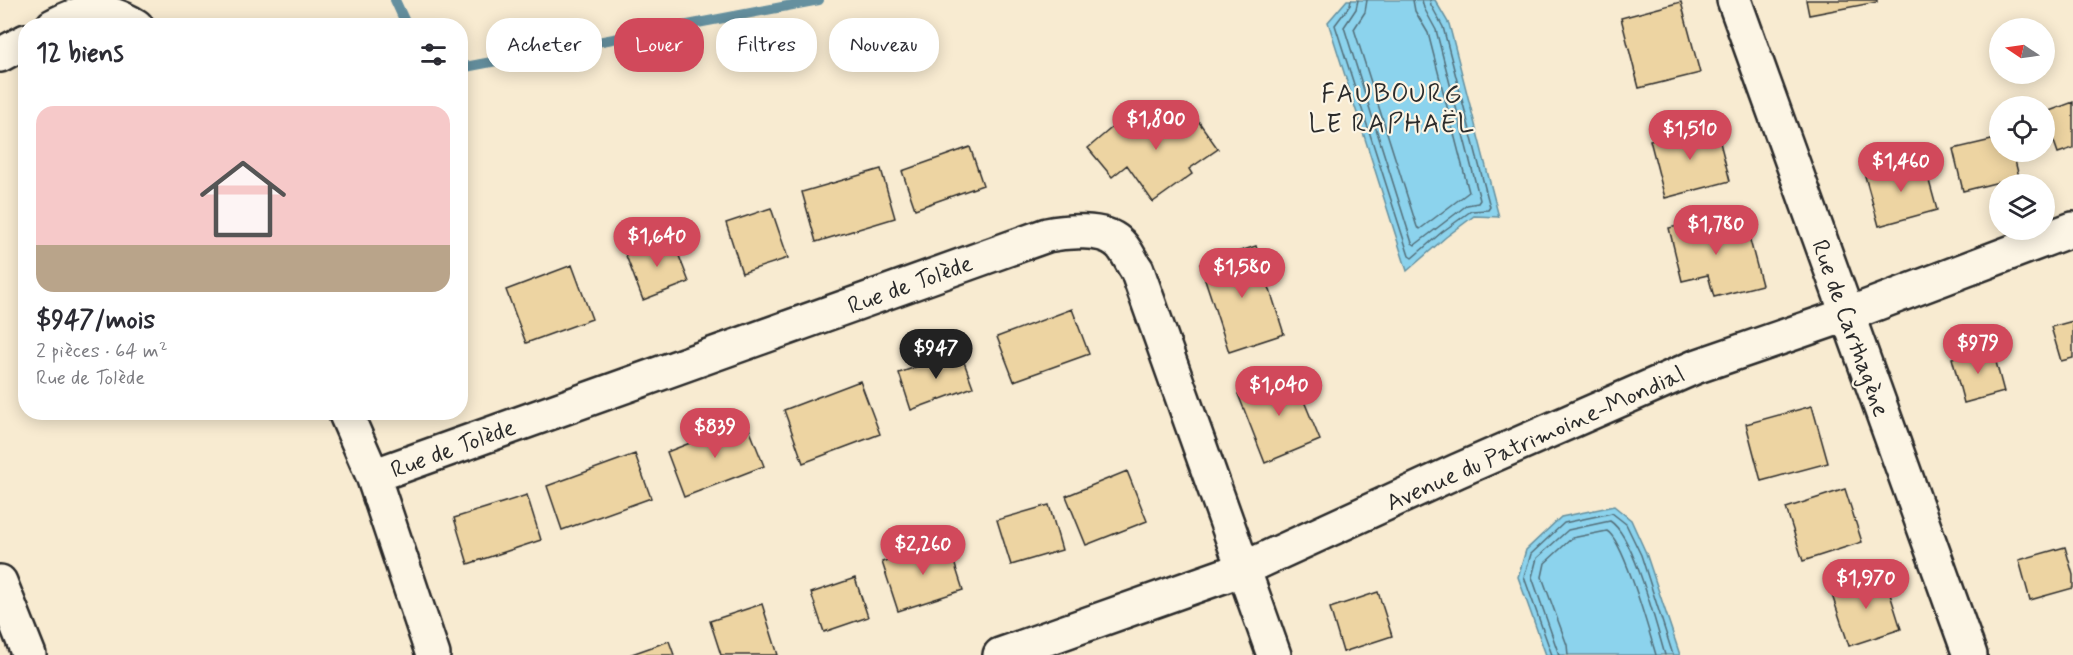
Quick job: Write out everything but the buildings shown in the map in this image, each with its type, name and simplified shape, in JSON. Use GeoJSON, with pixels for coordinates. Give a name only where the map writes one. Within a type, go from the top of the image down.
{"type":"FeatureCollection","features":[{"type":"Feature","properties":{"kind":"street","name":"Rue de Carthagène"},"geometry":{"type":"LineString","coordinates":[[1734,0],[1970,655]]}},
{"type":"Feature","properties":{"kind":"street"},"geometry":{"type":"LineString","coordinates":[[66,18],[88,11],[116,14],[123,18]]}},
{"type":"Feature","properties":{"kind":"street"},"geometry":{"type":"LineString","coordinates":[[0,55],[18,45]]}},
{"type":"Feature","properties":{"kind":"street","name":"Avenue du Patrimoine-Mondial"},"geometry":{"type":"LineString","coordinates":[[1000,655],[1243,569],[1457,471],[1695,367],[1846,315],[2073,229]]}},
{"type":"Feature","properties":{"kind":"street","name":"Rue de Tolède"},"geometry":{"type":"LineString","coordinates":[[373,476],[1036,239],[1073,230],[1099,234],[1118,241],[1137,270],[1274,655]]}},
{"type":"Feature","properties":{"kind":"street"},"geometry":{"type":"LineString","coordinates":[[348,420],[373,476],[433,655]]}},
{"type":"Feature","properties":{"kind":"street"},"geometry":{"type":"LineString","coordinates":[[0,582],[28,655]]}},
{"type":"Feature","properties":{"kind":"water"},"geometry":{"type":"Polygon","coordinates":[[[1347,0],[1435,0],[1449,24],[1499,217],[1474,216],[1407,271],[1328,22],[1347,0]]]}},
{"type":"Feature","properties":{"kind":"water"},"geometry":{"type":"Polygon","coordinates":[[[1614,506],[1631,520],[1646,553],[1680,655],[1546,655],[1518,577],[1526,550],[1561,517],[1614,506]]]}},
{"type":"Feature","properties":{"kind":"waterway"},"geometry":{"type":"LineString","coordinates":[[395,0],[403,18]]}},
{"type":"Feature","properties":{"kind":"waterway"},"geometry":{"type":"LineString","coordinates":[[468,66],[819,0]]}},
{"type":"Feature","properties":{"kind":"district","name":"FAUBOURG LE RAPHAËL"},"geometry":{"type":"Point","coordinates":[1392,108]}}]}
